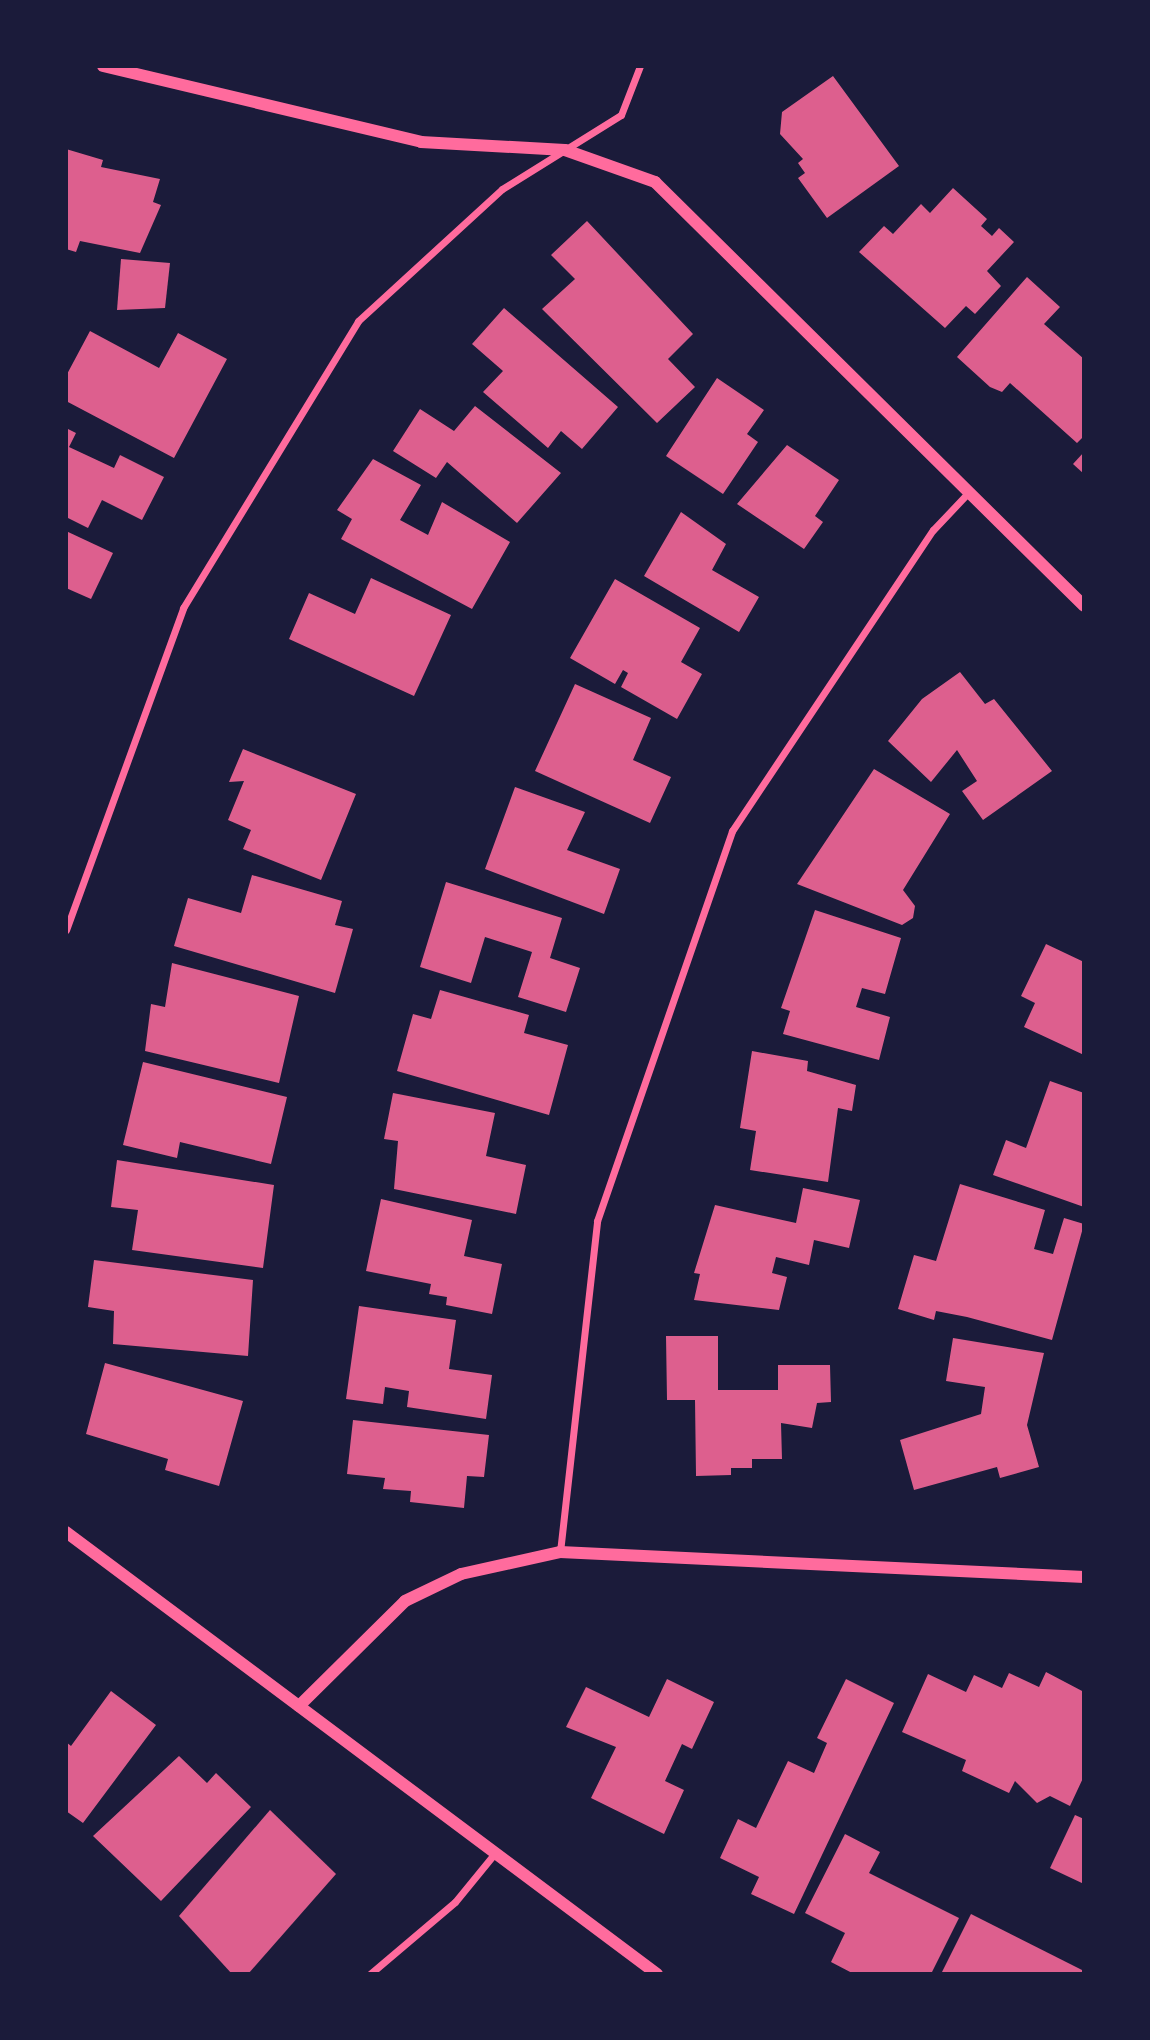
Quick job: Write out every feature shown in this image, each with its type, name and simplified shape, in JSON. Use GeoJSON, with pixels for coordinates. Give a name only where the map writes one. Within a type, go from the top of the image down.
{"type":"FeatureCollection","features":[{"type":"Feature","properties":{"kind":"street"},"geometry":{"type":"LineString","coordinates":[[103,66],[421,142],[565,150],[656,182],[967,494],[1083,606]]}},
{"type":"Feature","properties":{"kind":"street"},"geometry":{"type":"LineString","coordinates":[[66,930],[183,608],[358,321],[502,189],[621,115],[640,66]]}},
{"type":"Feature","properties":{"kind":"street"},"geometry":{"type":"LineString","coordinates":[[560,1552],[597,1221],[732,831],[933,530],[967,494]]}},
{"type":"Feature","properties":{"kind":"street"},"geometry":{"type":"LineString","coordinates":[[66,1532],[657,1973]]}},
{"type":"Feature","properties":{"kind":"street"},"geometry":{"type":"LineString","coordinates":[[299,1706],[405,1601],[461,1574],[560,1552],[1083,1577]]}},
{"type":"Feature","properties":{"kind":"street"},"geometry":{"type":"LineString","coordinates":[[370,1973],[455,1902],[495,1853]]}},
{"type":"Feature","properties":{"kind":"building"},"geometry":{"type":"Polygon","coordinates":[[[833,76],[899,166],[827,218],[798,178],[805,173],[798,163],[803,159],[780,134],[782,112],[833,76]]]}},
{"type":"Feature","properties":{"kind":"building"},"geometry":{"type":"Polygon","coordinates":[[[66,149],[103,160],[101,167],[160,179],[153,202],[161,205],[140,253],[80,241],[76,252],[66,249],[66,149]]]}},
{"type":"Feature","properties":{"kind":"building"},"geometry":{"type":"Polygon","coordinates":[[[953,188],[987,219],[981,226],[992,236],[999,228],[1014,242],[987,271],[1001,286],[975,314],[966,306],[945,328],[859,252],[884,226],[893,234],[921,204],[930,213],[953,188]]]}},
{"type":"Feature","properties":{"kind":"building"},"geometry":{"type":"Polygon","coordinates":[[[587,221],[693,334],[668,359],[695,387],[657,423],[542,309],[575,279],[551,255],[587,221]]]}},
{"type":"Feature","properties":{"kind":"building"},"geometry":{"type":"Polygon","coordinates":[[[121,259],[170,263],[165,308],[117,310],[121,259]]]}},
{"type":"Feature","properties":{"kind":"building"},"geometry":{"type":"Polygon","coordinates":[[[1027,277],[1060,307],[1044,324],[1084,359],[1084,436],[1077,443],[1010,383],[1002,392],[990,387],[957,357],[1027,277]]]}},
{"type":"Feature","properties":{"kind":"building"},"geometry":{"type":"Polygon","coordinates":[[[504,308],[618,407],[582,449],[561,431],[548,448],[483,392],[503,371],[472,344],[504,308]]]}},
{"type":"Feature","properties":{"kind":"building"},"geometry":{"type":"Polygon","coordinates":[[[90,331],[159,368],[178,333],[227,359],[174,458],[66,401],[66,376],[90,331]]]}},
{"type":"Feature","properties":{"kind":"building"},"geometry":{"type":"Polygon","coordinates":[[[717,378],[764,410],[747,434],[758,442],[723,494],[666,456],[717,378]]]}},
{"type":"Feature","properties":{"kind":"building"},"geometry":{"type":"Polygon","coordinates":[[[475,406],[561,473],[517,523],[447,462],[436,478],[393,451],[420,409],[454,431],[475,406]]]}},
{"type":"Feature","properties":{"kind":"building"},"geometry":{"type":"Polygon","coordinates":[[[66,428],[76,433],[69,447],[114,468],[120,455],[164,477],[142,520],[102,500],[88,528],[66,517],[66,428]]]}},
{"type":"Feature","properties":{"kind":"building"},"geometry":{"type":"Polygon","coordinates":[[[787,445],[839,480],[815,516],[823,522],[804,549],[737,504],[787,445]]]}},
{"type":"Feature","properties":{"kind":"building"},"geometry":{"type":"Polygon","coordinates":[[[1084,452],[1084,474],[1073,464],[1084,452]]]}},
{"type":"Feature","properties":{"kind":"building"},"geometry":{"type":"Polygon","coordinates":[[[373,459],[421,485],[400,520],[428,535],[442,502],[510,542],[472,609],[341,539],[352,519],[337,510],[373,459]]]}},
{"type":"Feature","properties":{"kind":"building"},"geometry":{"type":"Polygon","coordinates":[[[681,512],[726,544],[712,570],[759,597],[739,632],[644,576],[681,512]]]}},
{"type":"Feature","properties":{"kind":"building"},"geometry":{"type":"Polygon","coordinates":[[[66,531],[113,553],[91,599],[66,588],[66,531]]]}},
{"type":"Feature","properties":{"kind":"building"},"geometry":{"type":"Polygon","coordinates":[[[371,578],[451,615],[414,696],[289,639],[309,593],[355,614],[371,578]]]}},
{"type":"Feature","properties":{"kind":"building"},"geometry":{"type":"Polygon","coordinates":[[[615,579],[700,628],[681,662],[702,674],[677,719],[621,687],[628,673],[623,670],[615,684],[570,658],[615,579]]]}},
{"type":"Feature","properties":{"kind":"building"},"geometry":{"type":"Polygon","coordinates":[[[960,672],[985,704],[994,699],[1052,771],[983,820],[962,791],[977,781],[957,750],[931,782],[888,741],[922,699],[960,672]]]}},
{"type":"Feature","properties":{"kind":"building"},"geometry":{"type":"Polygon","coordinates":[[[575,684],[651,718],[633,760],[671,777],[650,823],[535,771],[575,684]]]}},
{"type":"Feature","properties":{"kind":"building"},"geometry":{"type":"Polygon","coordinates":[[[243,749],[356,794],[321,880],[243,849],[251,830],[228,820],[244,781],[229,782],[243,749]]]}},
{"type":"Feature","properties":{"kind":"building"},"geometry":{"type":"Polygon","coordinates":[[[874,769],[950,814],[903,890],[915,906],[913,918],[902,925],[797,884],[874,769]]]}},
{"type":"Feature","properties":{"kind":"building"},"geometry":{"type":"Polygon","coordinates":[[[515,787],[585,812],[567,850],[620,869],[604,914],[485,869],[515,787]]]}},
{"type":"Feature","properties":{"kind":"building"},"geometry":{"type":"Polygon","coordinates":[[[252,875],[342,901],[335,925],[353,929],[335,993],[174,946],[188,898],[241,913],[252,875]]]}},
{"type":"Feature","properties":{"kind":"building"},"geometry":{"type":"Polygon","coordinates":[[[446,882],[562,918],[550,958],[580,968],[566,1012],[518,997],[532,952],[485,937],[471,983],[420,967],[446,882]]]}},
{"type":"Feature","properties":{"kind":"building"},"geometry":{"type":"Polygon","coordinates":[[[815,910],[901,938],[885,994],[862,988],[856,1007],[890,1017],[879,1060],[783,1034],[790,1011],[781,1008],[815,910]]]}},
{"type":"Feature","properties":{"kind":"building"},"geometry":{"type":"Polygon","coordinates":[[[1046,944],[1084,962],[1084,1055],[1024,1027],[1035,1003],[1021,996],[1046,944]]]}},
{"type":"Feature","properties":{"kind":"building"},"geometry":{"type":"Polygon","coordinates":[[[172,963],[299,996],[279,1083],[145,1051],[151,1004],[165,1007],[172,963]]]}},
{"type":"Feature","properties":{"kind":"building"},"geometry":{"type":"Polygon","coordinates":[[[440,990],[529,1015],[524,1033],[568,1045],[549,1115],[397,1071],[413,1014],[431,1019],[440,990]]]}},
{"type":"Feature","properties":{"kind":"building"},"geometry":{"type":"Polygon","coordinates":[[[752,1051],[808,1061],[807,1071],[856,1085],[852,1111],[838,1108],[828,1182],[750,1170],[756,1131],[740,1128],[752,1051]]]}},
{"type":"Feature","properties":{"kind":"building"},"geometry":{"type":"Polygon","coordinates":[[[143,1062],[287,1097],[271,1164],[180,1142],[177,1158],[123,1145],[143,1062]]]}},
{"type":"Feature","properties":{"kind":"building"},"geometry":{"type":"Polygon","coordinates":[[[1050,1081],[1084,1093],[1084,1207],[993,1175],[1006,1140],[1026,1148],[1050,1081]]]}},
{"type":"Feature","properties":{"kind":"building"},"geometry":{"type":"Polygon","coordinates":[[[393,1093],[495,1113],[486,1156],[526,1165],[516,1214],[394,1189],[398,1141],[384,1139],[393,1093]]]}},
{"type":"Feature","properties":{"kind":"building"},"geometry":{"type":"Polygon","coordinates":[[[117,1160],[274,1185],[263,1268],[132,1250],[138,1210],[111,1207],[117,1160]]]}},
{"type":"Feature","properties":{"kind":"building"},"geometry":{"type":"Polygon","coordinates":[[[960,1184],[1045,1210],[1034,1249],[1053,1254],[1064,1218],[1084,1224],[1052,1340],[967,1317],[936,1311],[934,1320],[898,1309],[914,1255],[936,1261],[960,1184]]]}},
{"type":"Feature","properties":{"kind":"building"},"geometry":{"type":"Polygon","coordinates":[[[803,1188],[860,1200],[849,1248],[814,1240],[809,1265],[776,1257],[772,1273],[787,1277],[779,1310],[694,1300],[700,1274],[694,1273],[715,1205],[796,1223],[803,1188]]]}},
{"type":"Feature","properties":{"kind":"building"},"geometry":{"type":"Polygon","coordinates":[[[381,1199],[472,1220],[464,1256],[502,1264],[492,1314],[446,1305],[447,1297],[429,1294],[431,1284],[366,1271],[381,1199]]]}},
{"type":"Feature","properties":{"kind":"building"},"geometry":{"type":"Polygon","coordinates":[[[94,1260],[253,1280],[248,1356],[113,1344],[114,1311],[88,1307],[94,1260]]]}},
{"type":"Feature","properties":{"kind":"building"},"geometry":{"type":"Polygon","coordinates":[[[359,1306],[456,1320],[449,1369],[492,1375],[486,1419],[407,1407],[409,1391],[385,1387],[383,1404],[346,1399],[359,1306]]]}},
{"type":"Feature","properties":{"kind":"building"},"geometry":{"type":"Polygon","coordinates":[[[666,1336],[718,1336],[718,1390],[778,1390],[778,1365],[830,1365],[831,1402],[817,1403],[812,1428],[781,1423],[782,1459],[752,1459],[752,1468],[731,1468],[731,1475],[696,1476],[695,1400],[667,1400],[666,1336]]]}},
{"type":"Feature","properties":{"kind":"building"},"geometry":{"type":"Polygon","coordinates":[[[953,1338],[1044,1353],[1027,1425],[1039,1467],[1000,1478],[997,1467],[914,1490],[900,1440],[981,1414],[985,1387],[946,1381],[953,1338]]]}},
{"type":"Feature","properties":{"kind":"building"},"geometry":{"type":"Polygon","coordinates":[[[105,1363],[243,1401],[219,1486],[165,1470],[168,1459],[86,1434],[105,1363]]]}},
{"type":"Feature","properties":{"kind":"building"},"geometry":{"type":"Polygon","coordinates":[[[353,1420],[489,1435],[484,1477],[467,1476],[464,1508],[410,1502],[411,1491],[383,1489],[385,1478],[347,1474],[353,1420]]]}},
{"type":"Feature","properties":{"kind":"building"},"geometry":{"type":"Polygon","coordinates":[[[1046,1672],[1084,1692],[1084,1776],[1070,1806],[1050,1796],[1037,1803],[1015,1781],[1009,1793],[962,1771],[966,1760],[902,1732],[928,1674],[966,1692],[974,1675],[1002,1688],[1009,1673],[1039,1687],[1046,1672]]]}},
{"type":"Feature","properties":{"kind":"building"},"geometry":{"type":"Polygon","coordinates":[[[667,1679],[714,1702],[692,1749],[682,1744],[665,1781],[684,1790],[664,1834],[591,1798],[616,1747],[566,1727],[586,1687],[649,1717],[667,1679]]]}},
{"type":"Feature","properties":{"kind":"building"},"geometry":{"type":"Polygon","coordinates":[[[846,1679],[894,1703],[794,1914],[751,1894],[759,1877],[720,1858],[738,1819],[756,1828],[788,1761],[814,1773],[827,1743],[817,1738],[846,1679]]]}},
{"type":"Feature","properties":{"kind":"building"},"geometry":{"type":"Polygon","coordinates":[[[111,1691],[156,1725],[83,1823],[66,1811],[66,1742],[71,1746],[111,1691]]]}},
{"type":"Feature","properties":{"kind":"building"},"geometry":{"type":"Polygon","coordinates":[[[179,1756],[207,1783],[216,1773],[251,1807],[161,1901],[93,1836],[179,1756]]]}},
{"type":"Feature","properties":{"kind":"building"},"geometry":{"type":"Polygon","coordinates":[[[270,1810],[336,1874],[248,1974],[232,1974],[179,1916],[270,1810]]]}},
{"type":"Feature","properties":{"kind":"building"},"geometry":{"type":"Polygon","coordinates":[[[1075,1815],[1084,1819],[1084,1884],[1050,1868],[1075,1815]]]}},
{"type":"Feature","properties":{"kind":"building"},"geometry":{"type":"Polygon","coordinates":[[[845,1834],[880,1852],[869,1873],[959,1918],[931,1974],[854,1974],[831,1962],[845,1933],[805,1913],[845,1834]]]}},
{"type":"Feature","properties":{"kind":"building"},"geometry":{"type":"Polygon","coordinates":[[[971,1914],[1084,1971],[1084,1974],[941,1974],[971,1914]]]}}]}
